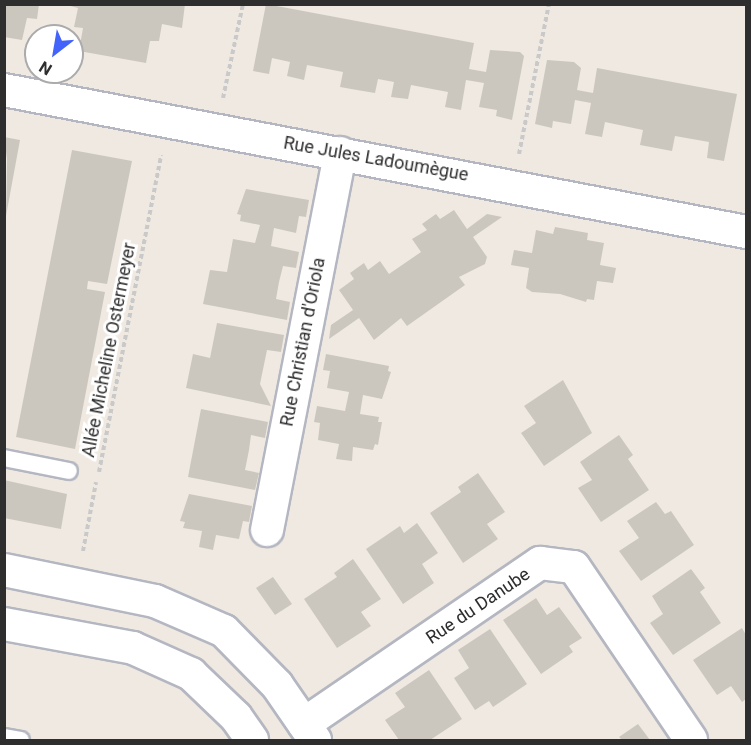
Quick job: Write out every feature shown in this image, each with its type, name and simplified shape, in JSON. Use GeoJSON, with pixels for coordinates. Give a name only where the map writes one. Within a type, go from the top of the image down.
{"type":"FeatureCollection","features":[{"type":"Feature","properties":{"kind":"street","name":"Rue Jules Ladoumègue"},"geometry":{"type":"LineString","coordinates":[[4,90],[513,184],[747,232]]}},
{"type":"Feature","properties":{"kind":"street","name":"Rue Christian d'Oriola"},"geometry":{"type":"LineString","coordinates":[[267,530],[340,153]]}},
{"type":"Feature","properties":{"kind":"street","name":"Rue du Danube"},"geometry":{"type":"LineString","coordinates":[[309,732],[540,563],[574,567],[691,741]]}},
{"type":"Feature","properties":{"kind":"street"},"geometry":{"type":"LineString","coordinates":[[4,570],[155,601],[224,631],[278,685],[309,732]]}},
{"type":"Feature","properties":{"kind":"street"},"geometry":{"type":"LineString","coordinates":[[4,624],[133,648],[191,674],[236,717],[252,741]]}},
{"type":"Feature","properties":{"kind":"lane"},"geometry":{"type":"LineString","coordinates":[[4,458],[69,471]]}},
{"type":"Feature","properties":{"kind":"lane"},"geometry":{"type":"LineString","coordinates":[[4,737],[21,741]]}},
{"type":"Feature","properties":{"kind":"path"},"geometry":{"type":"LineString","coordinates":[[216,130],[243,4]]}},
{"type":"Feature","properties":{"kind":"path"},"geometry":{"type":"LineString","coordinates":[[513,184],[549,4]]}},
{"type":"Feature","properties":{"kind":"path","name":"Allée Micheline Ostermeyer"},"geometry":{"type":"LineString","coordinates":[[76,584],[168,121]]}},
{"type":"Feature","properties":{"kind":"building"},"geometry":{"type":"Polygon","coordinates":[[[4,4],[39,4],[37,19],[27,18],[24,24],[22,40],[4,37],[4,4]]]}},
{"type":"Feature","properties":{"kind":"building"},"geometry":{"type":"Polygon","coordinates":[[[63,4],[185,4],[182,28],[162,24],[159,41],[150,41],[146,63],[84,52],[84,24],[75,24],[78,8],[63,4]]]}},
{"type":"Feature","properties":{"kind":"building"},"geometry":{"type":"Polygon","coordinates":[[[266,4],[474,43],[469,69],[486,72],[490,50],[520,52],[524,56],[512,120],[496,116],[497,110],[479,107],[484,83],[466,80],[461,110],[445,107],[448,92],[411,85],[408,99],[391,97],[394,82],[378,79],[375,93],[340,87],[343,72],[307,65],[304,80],[287,76],[290,62],[272,58],[269,74],[253,71],[266,4]]]}},
{"type":"Feature","properties":{"kind":"building"},"geometry":{"type":"Polygon","coordinates":[[[547,60],[574,62],[581,68],[577,90],[593,93],[597,68],[737,94],[724,161],[707,158],[709,142],[675,136],[672,151],[640,145],[643,130],[605,122],[602,137],[585,134],[591,103],[575,100],[571,124],[553,121],[552,128],[535,124],[547,60]]]}},
{"type":"Feature","properties":{"kind":"building"},"geometry":{"type":"Polygon","coordinates":[[[4,137],[20,140],[6,216],[7,159],[4,137]]]}},
{"type":"Feature","properties":{"kind":"building"},"geometry":{"type":"Polygon","coordinates":[[[72,150],[132,161],[107,284],[88,281],[87,289],[105,292],[75,449],[16,437],[72,150]]]}},
{"type":"Feature","properties":{"kind":"building"},"geometry":{"type":"Polygon","coordinates":[[[246,189],[309,200],[306,217],[299,216],[296,233],[274,228],[271,246],[299,252],[296,268],[283,266],[276,299],[290,302],[287,320],[203,304],[210,270],[227,272],[233,239],[255,243],[260,225],[240,221],[241,215],[237,214],[246,189]]]}},
{"type":"Feature","properties":{"kind":"building"},"geometry":{"type":"Polygon","coordinates":[[[454,210],[467,229],[487,214],[502,217],[473,237],[487,257],[485,264],[459,277],[465,285],[407,326],[401,318],[374,340],[359,318],[329,339],[331,325],[353,310],[339,290],[354,279],[350,273],[364,263],[368,270],[380,261],[389,274],[421,252],[412,239],[427,230],[422,224],[436,214],[440,219],[454,210]]]}},
{"type":"Feature","properties":{"kind":"building"},"geometry":{"type":"Polygon","coordinates":[[[555,227],[588,233],[587,240],[604,243],[600,265],[616,268],[613,283],[597,281],[594,300],[587,299],[586,302],[560,294],[532,292],[526,288],[529,268],[511,265],[514,250],[532,253],[536,230],[553,234],[555,227]]]}},
{"type":"Feature","properties":{"kind":"building"},"geometry":{"type":"Polygon","coordinates":[[[217,323],[284,335],[281,352],[267,350],[260,384],[271,406],[186,388],[193,354],[210,358],[217,323]]]}},
{"type":"Feature","properties":{"kind":"building"},"geometry":{"type":"Polygon","coordinates":[[[326,354],[389,366],[388,371],[391,372],[382,399],[363,395],[360,414],[379,417],[378,422],[382,422],[378,445],[375,444],[373,450],[353,447],[352,461],[336,459],[339,444],[318,440],[320,423],[314,422],[317,406],[345,411],[349,392],[327,388],[330,371],[323,370],[326,354]]]}},
{"type":"Feature","properties":{"kind":"building"},"geometry":{"type":"Polygon","coordinates":[[[563,380],[592,433],[544,466],[521,433],[536,423],[524,406],[563,380]]]}},
{"type":"Feature","properties":{"kind":"building"},"geometry":{"type":"Polygon","coordinates":[[[201,409],[268,422],[265,438],[251,435],[245,470],[259,473],[255,490],[188,477],[201,409]]]}},
{"type":"Feature","properties":{"kind":"building"},"geometry":{"type":"Polygon","coordinates":[[[619,435],[633,455],[628,459],[649,490],[601,522],[578,488],[592,480],[580,462],[619,435]]]}},
{"type":"Feature","properties":{"kind":"building"},"geometry":{"type":"Polygon","coordinates":[[[478,473],[505,512],[487,524],[498,539],[463,563],[430,513],[461,492],[458,487],[478,473]]]}},
{"type":"Feature","properties":{"kind":"building"},"geometry":{"type":"Polygon","coordinates":[[[4,480],[67,494],[61,529],[4,518],[4,480]]]}},
{"type":"Feature","properties":{"kind":"building"},"geometry":{"type":"Polygon","coordinates":[[[189,494],[252,506],[249,522],[243,521],[239,539],[216,535],[213,550],[199,547],[202,531],[183,528],[185,522],[180,521],[189,494]]]}},
{"type":"Feature","properties":{"kind":"building"},"geometry":{"type":"Polygon","coordinates":[[[656,502],[665,514],[671,511],[694,545],[641,581],[619,551],[639,538],[627,521],[656,502]]]}},
{"type":"Feature","properties":{"kind":"building"},"geometry":{"type":"Polygon","coordinates":[[[417,523],[438,553],[422,564],[434,583],[403,604],[366,549],[400,526],[404,533],[417,523]]]}},
{"type":"Feature","properties":{"kind":"building"},"geometry":{"type":"Polygon","coordinates":[[[353,559],[381,599],[361,612],[371,626],[337,648],[304,599],[337,577],[334,573],[353,559]]]}},
{"type":"Feature","properties":{"kind":"building"},"geometry":{"type":"Polygon","coordinates":[[[691,569],[705,588],[700,592],[721,623],[673,655],[650,623],[663,614],[652,596],[691,569]]]}},
{"type":"Feature","properties":{"kind":"building"},"geometry":{"type":"Polygon","coordinates":[[[273,577],[292,604],[275,615],[256,588],[273,577]]]}},
{"type":"Feature","properties":{"kind":"building"},"geometry":{"type":"Polygon","coordinates":[[[536,598],[547,615],[559,607],[582,638],[569,646],[573,652],[541,674],[503,620],[536,598]]]}},
{"type":"Feature","properties":{"kind":"building"},"geometry":{"type":"Polygon","coordinates":[[[742,628],[746,635],[746,699],[742,702],[731,686],[717,695],[693,660],[742,628]]]}},
{"type":"Feature","properties":{"kind":"building"},"geometry":{"type":"Polygon","coordinates":[[[490,629],[527,684],[493,707],[489,701],[475,710],[454,678],[469,668],[458,650],[490,629]]]}},
{"type":"Feature","properties":{"kind":"building"},"geometry":{"type":"Polygon","coordinates":[[[429,670],[462,719],[430,740],[399,740],[385,720],[405,707],[395,693],[429,670]]]}},
{"type":"Feature","properties":{"kind":"building"},"geometry":{"type":"Polygon","coordinates":[[[638,724],[650,740],[622,740],[619,737],[638,724]]]}}]}
